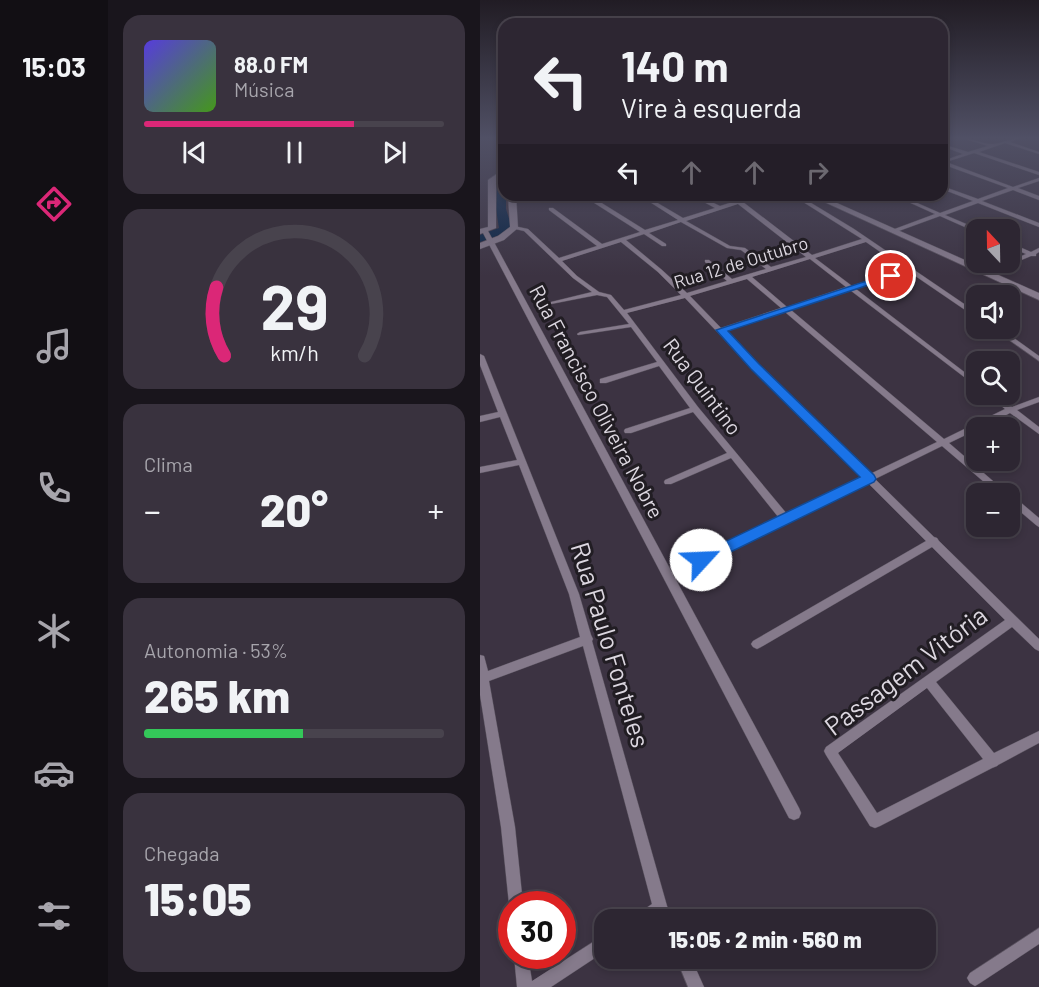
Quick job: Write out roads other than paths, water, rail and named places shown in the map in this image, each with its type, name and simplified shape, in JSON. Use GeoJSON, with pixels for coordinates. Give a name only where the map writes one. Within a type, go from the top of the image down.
{"type":"FeatureCollection","features":[{"type":"Feature","properties":{"kind":"street"},"geometry":{"type":"LineString","coordinates":[[480,246],[492,228],[492,184]]}},
{"type":"Feature","properties":{"kind":"street"},"geometry":{"type":"LineString","coordinates":[[1002,184],[1039,198]]}},
{"type":"Feature","properties":{"kind":"street"},"geometry":{"type":"LineString","coordinates":[[894,231],[1024,184]]}},
{"type":"Feature","properties":{"kind":"street"},"geometry":{"type":"LineString","coordinates":[[948,189],[1039,225]]}},
{"type":"Feature","properties":{"kind":"street"},"geometry":{"type":"LineString","coordinates":[[486,236],[511,232],[514,228],[512,201]]}},
{"type":"Feature","properties":{"kind":"street"},"geometry":{"type":"LineString","coordinates":[[595,201],[664,245]]}},
{"type":"Feature","properties":{"kind":"street"},"geometry":{"type":"LineString","coordinates":[[650,201],[680,221],[729,247],[743,249],[771,270]]}},
{"type":"Feature","properties":{"kind":"street"},"geometry":{"type":"LineString","coordinates":[[705,201],[720,208]]}},
{"type":"Feature","properties":{"kind":"street"},"geometry":{"type":"LineString","coordinates":[[804,201],[966,308]]}},
{"type":"Feature","properties":{"kind":"street"},"geometry":{"type":"LineString","coordinates":[[826,201],[966,264]]}},
{"type":"Feature","properties":{"kind":"street"},"geometry":{"type":"LineString","coordinates":[[909,201],[966,226]]}},
{"type":"Feature","properties":{"kind":"street"},"geometry":{"type":"LineString","coordinates":[[559,260],[739,202],[966,376]]}},
{"type":"Feature","properties":{"kind":"street"},"geometry":{"type":"LineString","coordinates":[[551,209],[602,247]]}},
{"type":"Feature","properties":{"kind":"street","name":"Rua Quintino"},"geometry":{"type":"LineString","coordinates":[[514,228],[526,230],[575,277],[597,293],[609,296],[624,312],[695,409],[786,520]]}},
{"type":"Feature","properties":{"kind":"street","name":"Rua Francisco Oliveira Nobre"},"geometry":{"type":"LineString","coordinates":[[486,236],[794,813]]}},
{"type":"Feature","properties":{"kind":"street"},"geometry":{"type":"LineString","coordinates":[[622,240],[650,260],[688,295],[755,367],[1039,646]]}},
{"type":"Feature","properties":{"kind":"street","name":"Rua 12 de Outubro"},"geometry":{"type":"LineString","coordinates":[[624,312],[732,282],[866,240]]}},
{"type":"Feature","properties":{"kind":"street"},"geometry":{"type":"LineString","coordinates":[[1020,249],[1039,257]]}},
{"type":"Feature","properties":{"kind":"street"},"geometry":{"type":"LineString","coordinates":[[1020,259],[1039,250]]}},
{"type":"Feature","properties":{"kind":"street"},"geometry":{"type":"LineString","coordinates":[[707,261],[732,282]]}},
{"type":"Feature","properties":{"kind":"street"},"geometry":{"type":"LineString","coordinates":[[721,330],[910,269]]}},
{"type":"Feature","properties":{"kind":"street"},"geometry":{"type":"LineString","coordinates":[[986,273],[1039,297]]}},
{"type":"Feature","properties":{"kind":"street"},"geometry":{"type":"LineString","coordinates":[[748,277],[785,311],[991,483]]}},
{"type":"Feature","properties":{"kind":"street"},"geometry":{"type":"LineString","coordinates":[[553,303],[597,293]]}},
{"type":"Feature","properties":{"kind":"street"},"geometry":{"type":"LineString","coordinates":[[580,334],[633,325]]}},
{"type":"Feature","properties":{"kind":"street"},"geometry":{"type":"LineString","coordinates":[[1011,339],[1039,359]]}},
{"type":"Feature","properties":{"kind":"street","name":"Rua Paulo Fonteles"},"geometry":{"type":"LineString","coordinates":[[480,356],[574,594],[662,909]]}},
{"type":"Feature","properties":{"kind":"street"},"geometry":{"type":"LineString","coordinates":[[603,381],[661,363]]}},
{"type":"Feature","properties":{"kind":"street"},"geometry":{"type":"LineString","coordinates":[[701,560],[1010,410],[1039,399]]}},
{"type":"Feature","properties":{"kind":"street"},"geometry":{"type":"LineString","coordinates":[[1004,405],[1039,431]]}},
{"type":"Feature","properties":{"kind":"street"},"geometry":{"type":"LineString","coordinates":[[628,431],[695,409]]}},
{"type":"Feature","properties":{"kind":"street"},"geometry":{"type":"LineString","coordinates":[[480,419],[503,414]]}},
{"type":"Feature","properties":{"kind":"street"},"geometry":{"type":"LineString","coordinates":[[668,482],[731,455]]}},
{"type":"Feature","properties":{"kind":"street"},"geometry":{"type":"LineString","coordinates":[[480,470],[520,462]]}},
{"type":"Feature","properties":{"kind":"street"},"geometry":{"type":"LineString","coordinates":[[1020,507],[1039,523]]}},
{"type":"Feature","properties":{"kind":"street"},"geometry":{"type":"LineString","coordinates":[[757,644],[934,541]]}},
{"type":"Feature","properties":{"kind":"street","name":"Passagem Vitória"},"geometry":{"type":"LineString","coordinates":[[993,762],[875,821],[830,752],[1013,620]]}},
{"type":"Feature","properties":{"kind":"street"},"geometry":{"type":"LineString","coordinates":[[482,678],[588,639]]}},
{"type":"Feature","properties":{"kind":"street"},"geometry":{"type":"LineString","coordinates":[[480,660],[508,827],[515,891]]}},
{"type":"Feature","properties":{"kind":"street"},"geometry":{"type":"LineString","coordinates":[[929,682],[993,762],[1039,737]]}},
{"type":"Feature","properties":{"kind":"street"},"geometry":{"type":"LineString","coordinates":[[975,978],[1039,935]]}},
{"type":"Feature","properties":{"kind":"street"},"geometry":{"type":"LineString","coordinates":[[537,987],[594,950]]}},
{"type":"Feature","properties":{"kind":"street"},"geometry":{"type":"LineString","coordinates":[[523,969],[525,987]]}},
{"type":"Feature","properties":{"kind":"street"},"geometry":{"type":"LineString","coordinates":[[688,969],[696,987]]}},
{"type":"Feature","properties":{"kind":"waterway"},"geometry":{"type":"LineString","coordinates":[[480,239],[504,230],[506,225],[501,209],[501,201]]}}]}
